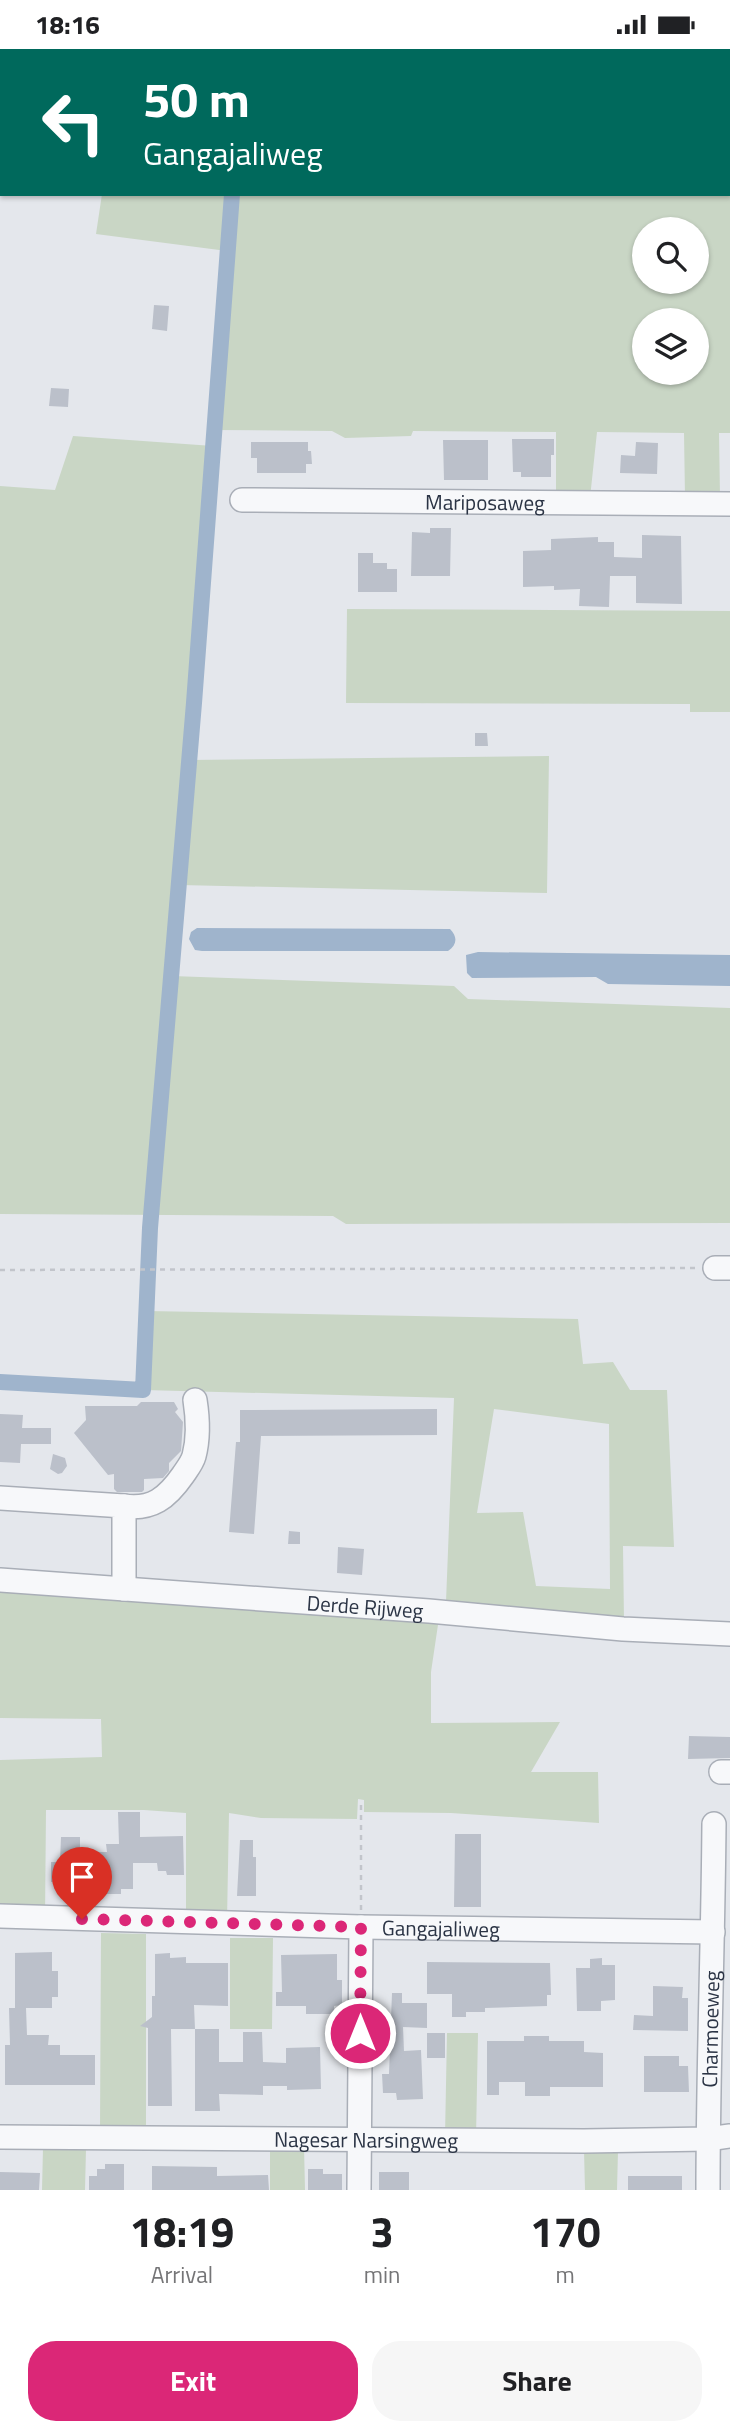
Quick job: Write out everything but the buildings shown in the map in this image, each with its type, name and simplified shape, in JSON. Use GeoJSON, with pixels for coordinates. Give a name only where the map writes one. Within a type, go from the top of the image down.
{"type":"FeatureCollection","features":[{"type":"Feature","properties":{"kind":"street","name":"Mariposaweg"},"geometry":{"type":"LineString","coordinates":[[242,500],[730,505]]}},
{"type":"Feature","properties":{"kind":"street"},"geometry":{"type":"LineString","coordinates":[[0,1498],[124,1506],[149,1506],[164,1499],[193,1459],[198,1432],[195,1400]]}},
{"type":"Feature","properties":{"kind":"street"},"geometry":{"type":"LineString","coordinates":[[124,1506],[124,1589]]}},
{"type":"Feature","properties":{"kind":"street","name":"Derde Rijweg"},"geometry":{"type":"LineString","coordinates":[[0,1580],[429,1611],[623,1629],[730,1634]]}},
{"type":"Feature","properties":{"kind":"street","name":"Charmoeweg"},"geometry":{"type":"LineString","coordinates":[[708,2190],[719,2137],[709,2020],[714,1824]]}},
{"type":"Feature","properties":{"kind":"street","name":"Gangajaliweg"},"geometry":{"type":"LineString","coordinates":[[0,1916],[361,1927],[713,1932]]}},
{"type":"Feature","properties":{"kind":"street"},"geometry":{"type":"LineString","coordinates":[[359,2190],[361,1927]]}},
{"type":"Feature","properties":{"kind":"street","name":"Nagesar Narsingweg"},"geometry":{"type":"LineString","coordinates":[[0,2137],[584,2141],[719,2137]]}},
{"type":"Feature","properties":{"kind":"path"},"geometry":{"type":"LineString","coordinates":[[0,1270],[723,1268]]}},
{"type":"Feature","properties":{"kind":"path"},"geometry":{"type":"LineString","coordinates":[[360,1805],[361,1927]]}},
{"type":"Feature","properties":{"kind":"green space"},"geometry":{"type":"Polygon","coordinates":[[[102,196],[730,196],[730,433],[719,433],[720,497],[685,497],[684,433],[597,432],[590,498],[556,498],[556,432],[413,431],[411,436],[345,438],[332,431],[214,430],[227,251],[96,234],[102,196]]]}},
{"type":"Feature","properties":{"kind":"green space"},"geometry":{"type":"Polygon","coordinates":[[[73,436],[213,446],[189,760],[549,756],[547,893],[180,885],[172,976],[454,986],[468,999],[730,1008],[730,1223],[346,1224],[333,1216],[0,1214],[0,486],[55,490],[73,436]]]}},
{"type":"Feature","properties":{"kind":"green space"},"geometry":{"type":"Polygon","coordinates":[[[347,609],[730,611],[730,712],[690,712],[690,704],[346,703],[347,609]]]}},
{"type":"Feature","properties":{"kind":"green space"},"geometry":{"type":"Polygon","coordinates":[[[147,1311],[578,1319],[583,1364],[613,1362],[630,1390],[667,1390],[674,1547],[623,1546],[624,1621],[446,1602],[454,1398],[144,1390],[147,1311]],[[494,1409],[477,1513],[523,1512],[536,1586],[610,1589],[609,1424],[494,1409]]]}},
{"type":"Feature","properties":{"kind":"green space"},"geometry":{"type":"Polygon","coordinates":[[[0,1586],[439,1618],[431,1672],[431,1723],[560,1722],[531,1772],[598,1772],[599,1823],[451,1813],[364,1812],[364,1800],[358,1799],[357,1819],[261,1818],[229,1813],[227,1920],[186,1920],[186,1813],[46,1810],[45,1918],[0,1917],[0,1760],[102,1757],[101,1719],[0,1718],[0,1586]]]}},
{"type":"Feature","properties":{"kind":"green space"},"geometry":{"type":"Polygon","coordinates":[[[101,1933],[146,1934],[146,2132],[100,2131],[101,1933]]]}},
{"type":"Feature","properties":{"kind":"green space"},"geometry":{"type":"Polygon","coordinates":[[[230,1938],[273,1938],[272,2029],[230,2029],[230,1938]]]}},
{"type":"Feature","properties":{"kind":"green space"},"geometry":{"type":"Polygon","coordinates":[[[447,2033],[478,2033],[476,2137],[445,2136],[447,2033]]]}},
{"type":"Feature","properties":{"kind":"green space"},"geometry":{"type":"Polygon","coordinates":[[[270,2146],[304,2146],[305,2190],[270,2190],[270,2146]]]}},
{"type":"Feature","properties":{"kind":"green space"},"geometry":{"type":"Polygon","coordinates":[[[43,2148],[86,2149],[85,2190],[42,2190],[43,2148]]]}},
{"type":"Feature","properties":{"kind":"green space"},"geometry":{"type":"Polygon","coordinates":[[[584,2150],[618,2151],[617,2190],[585,2190],[584,2150]]]}},
{"type":"Feature","properties":{"kind":"water"},"geometry":{"type":"Polygon","coordinates":[[[197,928],[450,929],[455,941],[448,951],[202,951],[195,950],[189,939],[191,932],[197,928]]]}},
{"type":"Feature","properties":{"kind":"water"},"geometry":{"type":"Polygon","coordinates":[[[478,952],[730,955],[730,986],[608,984],[596,977],[472,978],[467,973],[466,955],[478,952]]]}},
{"type":"Feature","properties":{"kind":"waterway"},"geometry":{"type":"LineString","coordinates":[[0,1382],[143,1390],[150,1228],[194,703],[232,196]]}},
{"type":"Feature","properties":{"kind":"route"},"geometry":{"type":"LineString","coordinates":[[82,1919],[361,1927],[360,2033]]}}]}
